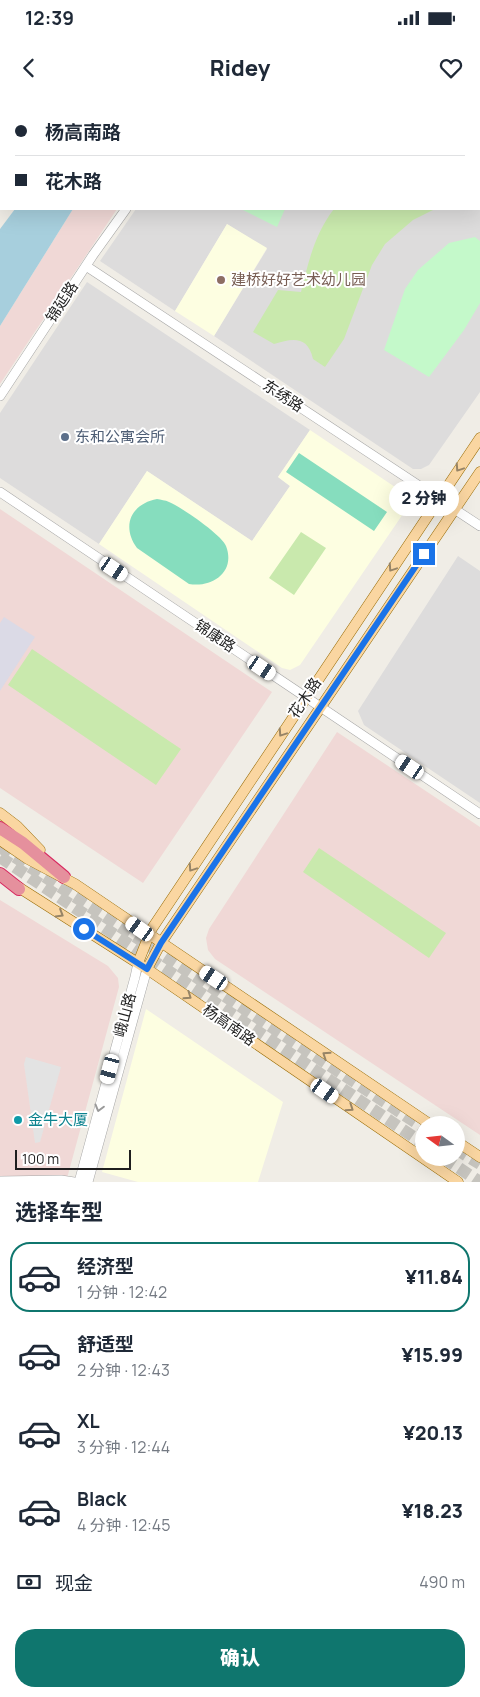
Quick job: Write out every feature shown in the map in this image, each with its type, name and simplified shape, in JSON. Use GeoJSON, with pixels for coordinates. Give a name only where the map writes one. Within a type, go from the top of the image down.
{"type":"FeatureCollection","features":[{"type":"Feature","properties":{"kind":"highway"},"geometry":{"type":"LineString","coordinates":[[0,828],[23,843],[64,877]]}},
{"type":"Feature","properties":{"kind":"highway"},"geometry":{"type":"LineString","coordinates":[[0,872],[19,889]]}},
{"type":"Feature","properties":{"kind":"main road","name":"花木路"},"geometry":{"type":"LineString","coordinates":[[138,963],[151,930],[480,438]]}},
{"type":"Feature","properties":{"kind":"main road","name":"花木路"},"geometry":{"type":"LineString","coordinates":[[147,969],[161,943],[480,472]]}},
{"type":"Feature","properties":{"kind":"main road"},"geometry":{"type":"LineString","coordinates":[[0,813],[17,826],[46,855],[64,877]]}},
{"type":"Feature","properties":{"kind":"main road","name":"杨高南路"},"geometry":{"type":"LineString","coordinates":[[0,840],[28,859],[64,877],[418,1116]]}},
{"type":"Feature","properties":{"kind":"main road","name":"杨高南路"},"geometry":{"type":"LineString","coordinates":[[0,880],[19,889],[138,963],[458,1182]]}},
{"type":"Feature","properties":{"kind":"main road"},"geometry":{"type":"LineString","coordinates":[[465,1147],[480,1156]]}},
{"type":"Feature","properties":{"kind":"street","name":"锦延路"},"geometry":{"type":"LineString","coordinates":[[0,396],[125,210]]}},
{"type":"Feature","properties":{"kind":"street","name":"东绣路"},"geometry":{"type":"LineString","coordinates":[[86,266],[480,526]]}},
{"type":"Feature","properties":{"kind":"street","name":"锦康路"},"geometry":{"type":"LineString","coordinates":[[0,492],[480,814]]}},
{"type":"Feature","properties":{"kind":"street","name":"峨山路"},"geometry":{"type":"LineString","coordinates":[[79,1182],[138,963]]}},
{"type":"Feature","properties":{"kind":"street","name":"峨山路"},"geometry":{"type":"LineString","coordinates":[[88,1182],[147,969]]}},
{"type":"Feature","properties":{"kind":"street"},"geometry":{"type":"LineString","coordinates":[[0,1181],[61,1180],[74,1182]]}},
{"type":"Feature","properties":{"kind":"shaded area"},"geometry":{"type":"Polygon","coordinates":[[[72,210],[116,210],[0,384],[0,326],[72,210]]]}},
{"type":"Feature","properties":{"kind":"shaded area"},"geometry":{"type":"Polygon","coordinates":[[[135,210],[480,210],[480,392],[429,465],[421,469],[413,469],[214,336],[267,249],[227,224],[175,311],[100,261],[135,210]]]}},
{"type":"Feature","properties":{"kind":"shaded area","name":"建桥好好艺术幼儿园"},"geometry":{"type":"Polygon","coordinates":[[[227,224],[267,248],[214,336],[175,311],[227,224]]]}},
{"type":"Feature","properties":{"kind":"shaded area"},"geometry":{"type":"Polygon","coordinates":[[[87,282],[310,430],[278,477],[290,486],[252,541],[147,471],[99,544],[0,478],[0,413],[87,282]]]}},
{"type":"Feature","properties":{"kind":"shaded area"},"geometry":{"type":"Polygon","coordinates":[[[310,430],[404,493],[408,500],[407,508],[300,665],[290,670],[282,668],[99,544],[147,471],[252,541],[290,486],[278,477],[310,430]]]}},
{"type":"Feature","properties":{"kind":"shaded area"},"geometry":{"type":"Polygon","coordinates":[[[0,509],[272,692],[143,883],[0,788],[0,509]]]}},
{"type":"Feature","properties":{"kind":"shaded area"},"geometry":{"type":"Polygon","coordinates":[[[458,556],[480,571],[480,803],[364,725],[358,711],[458,556]]]}},
{"type":"Feature","properties":{"kind":"shaded area"},"geometry":{"type":"Polygon","coordinates":[[[4,617],[35,637],[0,691],[0,623],[4,617]]]}},
{"type":"Feature","properties":{"kind":"shaded area"},"geometry":{"type":"Polygon","coordinates":[[[337,732],[480,827],[480,1135],[465,1125],[465,1116],[451,1116],[215,959],[208,950],[206,938],[209,929],[337,732]]]}},
{"type":"Feature","properties":{"kind":"shaded area"},"geometry":{"type":"Polygon","coordinates":[[[0,900],[108,966],[118,978],[119,987],[66,1182],[0,1182],[0,900]]]}},
{"type":"Feature","properties":{"kind":"shaded area"},"geometry":{"type":"Polygon","coordinates":[[[146,1009],[283,1102],[258,1182],[138,1182],[102,1172],[146,1009]]]}},
{"type":"Feature","properties":{"kind":"shaded area"},"geometry":{"type":"Polygon","coordinates":[[[26,1057],[61,1067],[40,1142],[35,1143],[24,1064],[26,1057]]]}},
{"type":"Feature","properties":{"kind":"green space"},"geometry":{"type":"Polygon","coordinates":[[[243,210],[285,210],[277,227],[243,210]]]}},
{"type":"Feature","properties":{"kind":"green space"},"geometry":{"type":"Polygon","coordinates":[[[333,210],[433,210],[413,220],[385,244],[372,265],[344,339],[325,367],[313,359],[307,346],[299,341],[293,340],[274,344],[253,332],[278,290],[301,292],[317,238],[333,210]]]}},
{"type":"Feature","properties":{"kind":"green space"},"geometry":{"type":"Polygon","coordinates":[[[475,237],[480,241],[480,303],[464,330],[429,377],[384,350],[405,289],[418,270],[449,243],[475,237]]]}},
{"type":"Feature","properties":{"kind":"green space"},"geometry":{"type":"Polygon","coordinates":[[[299,453],[387,512],[374,531],[286,472],[299,453]]]}},
{"type":"Feature","properties":{"kind":"green space"},"geometry":{"type":"Polygon","coordinates":[[[157,499],[168,501],[182,509],[223,541],[226,546],[228,563],[225,571],[220,576],[206,583],[198,585],[189,584],[137,548],[130,532],[129,524],[131,517],[141,506],[157,499]]]}},
{"type":"Feature","properties":{"kind":"green space"},"geometry":{"type":"Polygon","coordinates":[[[301,532],[326,548],[294,595],[269,578],[301,532]]]}},
{"type":"Feature","properties":{"kind":"green space"},"geometry":{"type":"Polygon","coordinates":[[[32,649],[181,749],[156,785],[8,685],[32,649]]]}},
{"type":"Feature","properties":{"kind":"green space"},"geometry":{"type":"Polygon","coordinates":[[[319,848],[446,933],[429,958],[303,872],[319,848]]]}},
{"type":"Feature","properties":{"kind":"water"},"geometry":{"type":"Polygon","coordinates":[[[14,210],[72,210],[0,326],[0,229],[14,210]]]}},
{"type":"Feature","properties":{"kind":"tunnel"},"geometry":{"type":"LineString","coordinates":[[0,847],[415,1122]]}},
{"type":"Feature","properties":{"kind":"tunnel"},"geometry":{"type":"LineString","coordinates":[[0,857],[415,1138]]}},
{"type":"Feature","properties":{"kind":"tunnel"},"geometry":{"type":"LineString","coordinates":[[465,1155],[480,1164]]}},
{"type":"Feature","properties":{"kind":"tunnel"},"geometry":{"type":"LineString","coordinates":[[456,1166],[480,1182]]}},
{"type":"Feature","properties":{"kind":"place","name":"建桥好好艺术幼儿园"},"geometry":{"type":"Point","coordinates":[221,280]}},
{"type":"Feature","properties":{"kind":"place","name":"东和公寓会所"},"geometry":{"type":"Point","coordinates":[65,437]}},
{"type":"Feature","properties":{"kind":"place","name":"金牛大厦"},"geometry":{"type":"Point","coordinates":[18,1120]}},
{"type":"Feature","properties":{"kind":"route"},"geometry":{"type":"LineString","coordinates":[[84,929],[147,969],[161,943],[424,554]]}}]}
